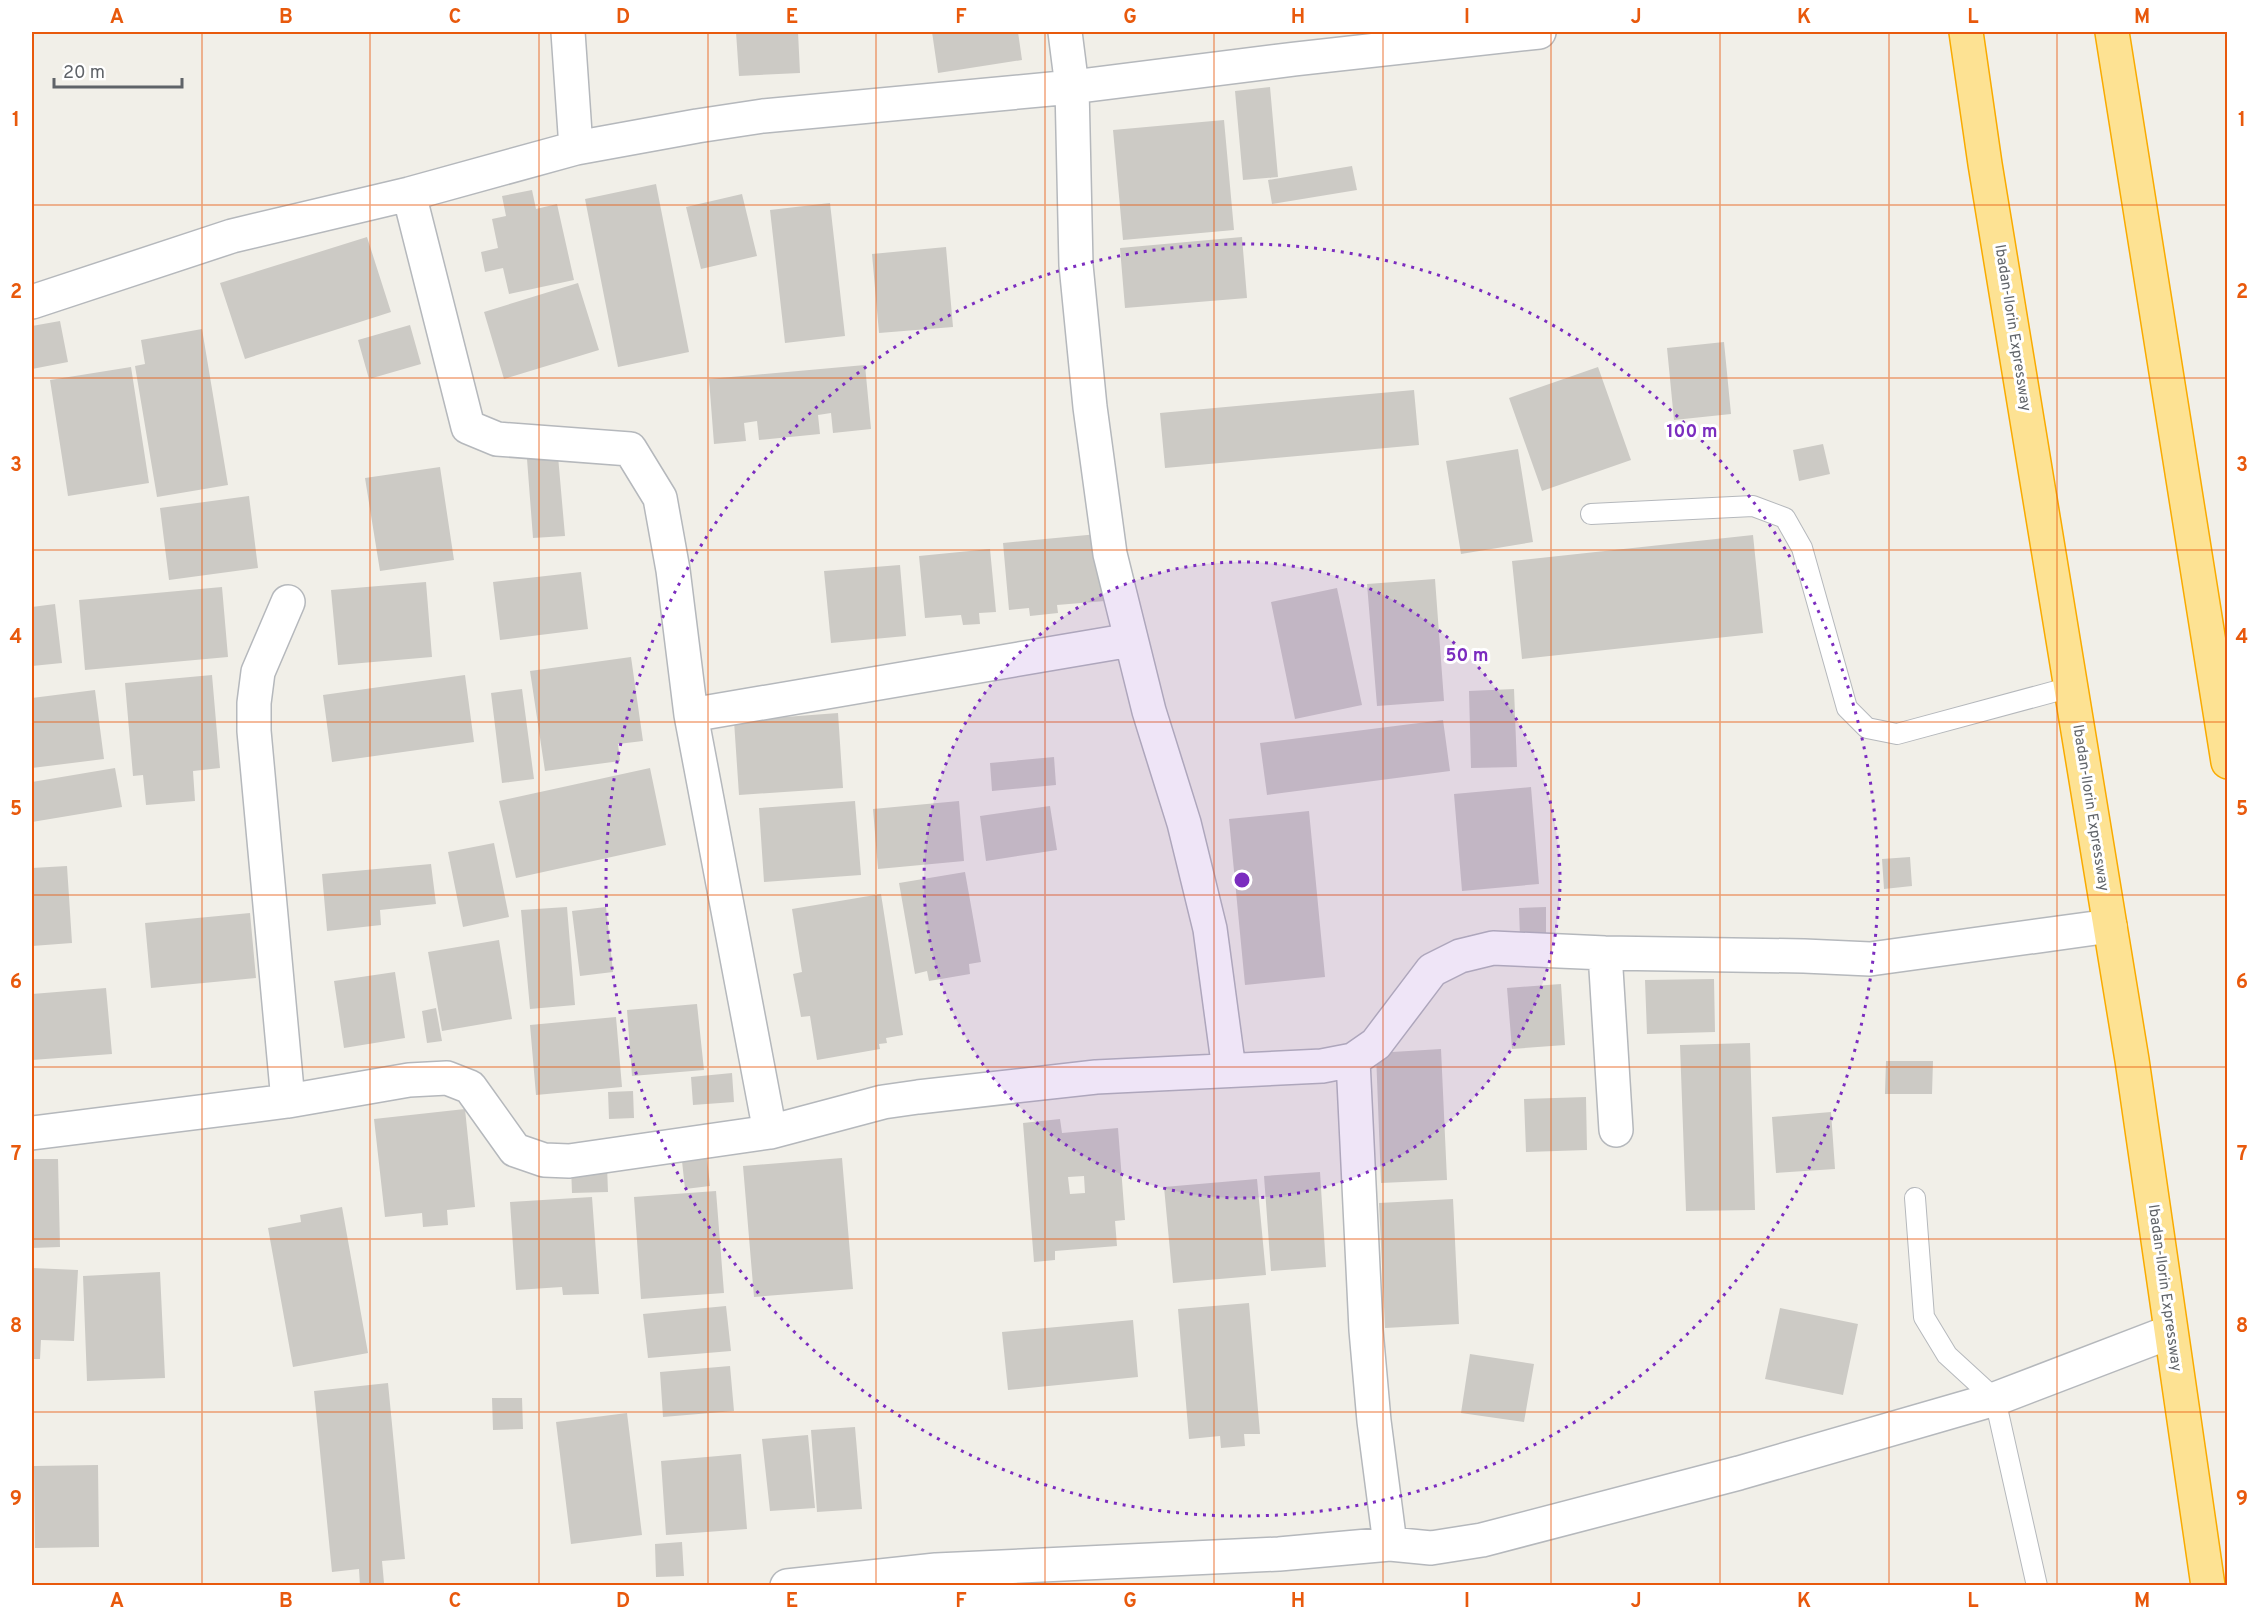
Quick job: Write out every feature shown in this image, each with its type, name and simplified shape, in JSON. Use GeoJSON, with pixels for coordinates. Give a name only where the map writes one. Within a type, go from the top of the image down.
{"type":"FeatureCollection","features":[{"type":"Feature","properties":{"kind":"highway","name":"Ibadan-Ilorin Expressway"},"geometry":{"type":"LineString","coordinates":[[1966,32],[1987,176],[2133,1072],[2208,1586]]}},
{"type":"Feature","properties":{"kind":"highway"},"geometry":{"type":"LineString","coordinates":[[2112,32],[2228,762]]}},
{"type":"Feature","properties":{"kind":"street"},"geometry":{"type":"LineString","coordinates":[[568,32],[576,148]]}},
{"type":"Feature","properties":{"kind":"street"},"geometry":{"type":"LineString","coordinates":[[1065,32],[1072,87],[1076,265],[1090,407],[1110,554],[1149,711],[1184,823],[1210,928],[1229,1070]]}},
{"type":"Feature","properties":{"kind":"street"},"geometry":{"type":"LineString","coordinates":[[32,302],[232,236],[409,194],[576,148],[763,116],[1072,87],[1539,32]]}},
{"type":"Feature","properties":{"kind":"street"},"geometry":{"type":"LineString","coordinates":[[409,194],[468,427],[497,438],[630,449],[660,498],[673,570],[691,715],[770,1132]]}},
{"type":"Feature","properties":{"kind":"street"},"geometry":{"type":"LineString","coordinates":[[288,602],[258,672],[254,703],[254,732],[288,1101]]}},
{"type":"Feature","properties":{"kind":"street"},"geometry":{"type":"LineString","coordinates":[[691,715],[1131,640]]}},
{"type":"Feature","properties":{"kind":"street"},"geometry":{"type":"LineString","coordinates":[[32,1133],[288,1101],[409,1080],[447,1078],[470,1087],[515,1150],[544,1160],[569,1161],[770,1132],[883,1102],[918,1097],[1096,1077],[1322,1066],[1353,1060],[1376,1044],[1432,970],[1460,956],[1493,948],[1870,959],[2110,926]]}},
{"type":"Feature","properties":{"kind":"street"},"geometry":{"type":"LineString","coordinates":[[1605,953],[1616,1130]]}},
{"type":"Feature","properties":{"kind":"street"},"geometry":{"type":"LineString","coordinates":[[1353,1060],[1366,1330],[1374,1421],[1390,1544]]}},
{"type":"Feature","properties":{"kind":"street"},"geometry":{"type":"LineString","coordinates":[[787,1586],[936,1578],[1390,1544],[1431,1548],[1482,1540],[1739,1473],[1995,1399],[2170,1332]]}},
{"type":"Feature","properties":{"kind":"lane"},"geometry":{"type":"LineString","coordinates":[[1591,513],[1753,506],[1785,518],[1802,548],[1847,708],[1867,728],[1897,734],[2070,687]]}},
{"type":"Feature","properties":{"kind":"lane"},"geometry":{"type":"LineString","coordinates":[[1915,1198],[1924,1317],[1947,1355],[1995,1399],[2037,1586]]}},
{"type":"Feature","properties":{"kind":"building"},"geometry":{"type":"Polygon","coordinates":[[[736,32],[798,32],[800,73],[739,76],[736,32]]]}},
{"type":"Feature","properties":{"kind":"building"},"geometry":{"type":"Polygon","coordinates":[[[932,32],[1018,32],[1022,60],[938,73],[932,32]]]}},
{"type":"Feature","properties":{"kind":"building"},"geometry":{"type":"Polygon","coordinates":[[[1270,87],[1278,177],[1243,180],[1235,91],[1270,87]]]}},
{"type":"Feature","properties":{"kind":"building"},"geometry":{"type":"Polygon","coordinates":[[[1224,120],[1234,230],[1123,240],[1113,130],[1224,120]]]}},
{"type":"Feature","properties":{"kind":"building"},"geometry":{"type":"Polygon","coordinates":[[[1352,166],[1357,190],[1272,204],[1268,180],[1352,166]]]}},
{"type":"Feature","properties":{"kind":"building"},"geometry":{"type":"Polygon","coordinates":[[[656,184],[689,352],[618,367],[585,199],[656,184]]]}},
{"type":"Feature","properties":{"kind":"building"},"geometry":{"type":"Polygon","coordinates":[[[532,190],[536,209],[557,204],[574,280],[509,294],[503,268],[485,272],[481,252],[498,248],[492,219],[506,216],[502,196],[532,190]]]}},
{"type":"Feature","properties":{"kind":"building"},"geometry":{"type":"Polygon","coordinates":[[[742,194],[757,256],[701,269],[686,207],[742,194]]]}},
{"type":"Feature","properties":{"kind":"building"},"geometry":{"type":"Polygon","coordinates":[[[830,203],[845,336],[785,343],[770,210],[830,203]]]}},
{"type":"Feature","properties":{"kind":"building"},"geometry":{"type":"Polygon","coordinates":[[[367,237],[391,312],[245,359],[220,283],[367,237]]]}},
{"type":"Feature","properties":{"kind":"building"},"geometry":{"type":"Polygon","coordinates":[[[1242,237],[1247,298],[1125,308],[1120,248],[1242,237]]]}},
{"type":"Feature","properties":{"kind":"building"},"geometry":{"type":"Polygon","coordinates":[[[946,247],[953,327],[879,333],[872,254],[946,247]]]}},
{"type":"Feature","properties":{"kind":"building"},"geometry":{"type":"Polygon","coordinates":[[[578,283],[599,350],[504,379],[484,312],[578,283]]]}},
{"type":"Feature","properties":{"kind":"building"},"geometry":{"type":"Polygon","coordinates":[[[60,321],[68,362],[32,369],[32,326],[60,321]]]}},
{"type":"Feature","properties":{"kind":"building"},"geometry":{"type":"Polygon","coordinates":[[[410,325],[421,364],[369,379],[358,340],[410,325]]]}},
{"type":"Feature","properties":{"kind":"building"},"geometry":{"type":"Polygon","coordinates":[[[202,329],[228,485],[157,497],[135,366],[145,364],[141,340],[202,329]]]}},
{"type":"Feature","properties":{"kind":"building"},"geometry":{"type":"Polygon","coordinates":[[[1724,342],[1731,414],[1674,420],[1667,348],[1724,342]]]}},
{"type":"Feature","properties":{"kind":"building"},"geometry":{"type":"Polygon","coordinates":[[[865,365],[871,429],[833,433],[831,413],[818,415],[820,434],[759,440],[757,421],[744,423],[746,441],[714,444],[709,379],[865,365]]]}},
{"type":"Feature","properties":{"kind":"building"},"geometry":{"type":"Polygon","coordinates":[[[131,367],[149,483],[68,496],[50,380],[131,367]]]}},
{"type":"Feature","properties":{"kind":"building"},"geometry":{"type":"Polygon","coordinates":[[[1598,367],[1631,460],[1542,491],[1509,398],[1598,367]]]}},
{"type":"Feature","properties":{"kind":"building"},"geometry":{"type":"Polygon","coordinates":[[[1414,390],[1419,445],[1165,468],[1160,413],[1414,390]]]}},
{"type":"Feature","properties":{"kind":"building"},"geometry":{"type":"Polygon","coordinates":[[[1823,444],[1830,474],[1799,481],[1793,450],[1823,444]]]}},
{"type":"Feature","properties":{"kind":"building"},"geometry":{"type":"Polygon","coordinates":[[[1518,449],[1533,542],[1461,554],[1446,461],[1518,449]]]}},
{"type":"Feature","properties":{"kind":"building"},"geometry":{"type":"Polygon","coordinates":[[[558,456],[565,536],[533,538],[527,459],[558,456]]]}},
{"type":"Feature","properties":{"kind":"building"},"geometry":{"type":"Polygon","coordinates":[[[440,467],[454,560],[380,571],[365,478],[440,467]]]}},
{"type":"Feature","properties":{"kind":"building"},"geometry":{"type":"Polygon","coordinates":[[[249,496],[258,568],[169,580],[160,508],[249,496]]]}},
{"type":"Feature","properties":{"kind":"building"},"geometry":{"type":"Polygon","coordinates":[[[1098,534],[1105,601],[1057,605],[1058,613],[1030,616],[1029,608],[1009,610],[1003,543],[1098,534]]]}},
{"type":"Feature","properties":{"kind":"building"},"geometry":{"type":"Polygon","coordinates":[[[1753,535],[1763,633],[1522,659],[1512,561],[1753,535]]]}},
{"type":"Feature","properties":{"kind":"building"},"geometry":{"type":"Polygon","coordinates":[[[990,549],[996,612],[979,613],[980,624],[963,625],[961,615],[925,618],[919,556],[990,549]]]}},
{"type":"Feature","properties":{"kind":"building"},"geometry":{"type":"Polygon","coordinates":[[[900,565],[906,636],[831,643],[824,571],[900,565]]]}},
{"type":"Feature","properties":{"kind":"building"},"geometry":{"type":"Polygon","coordinates":[[[581,572],[588,629],[500,640],[493,582],[581,572]]]}},
{"type":"Feature","properties":{"kind":"building"},"geometry":{"type":"Polygon","coordinates":[[[1435,579],[1444,701],[1377,706],[1367,584],[1435,579]]]}},
{"type":"Feature","properties":{"kind":"building"},"geometry":{"type":"Polygon","coordinates":[[[426,582],[432,657],[338,665],[331,590],[426,582]]]}},
{"type":"Feature","properties":{"kind":"building"},"geometry":{"type":"Polygon","coordinates":[[[222,587],[228,657],[85,670],[79,600],[222,587]]]}},
{"type":"Feature","properties":{"kind":"building"},"geometry":{"type":"Polygon","coordinates":[[[1337,588],[1362,705],[1295,719],[1271,602],[1337,588]]]}},
{"type":"Feature","properties":{"kind":"building"},"geometry":{"type":"Polygon","coordinates":[[[55,604],[62,663],[32,666],[32,607],[55,604]]]}},
{"type":"Feature","properties":{"kind":"building"},"geometry":{"type":"Polygon","coordinates":[[[631,657],[643,741],[618,744],[620,761],[545,771],[530,671],[631,657]]]}},
{"type":"Feature","properties":{"kind":"building"},"geometry":{"type":"Polygon","coordinates":[[[212,675],[220,768],[193,771],[195,801],[146,805],[143,775],[133,776],[125,683],[212,675]]]}},
{"type":"Feature","properties":{"kind":"building"},"geometry":{"type":"Polygon","coordinates":[[[465,675],[474,742],[332,762],[323,695],[465,675]]]}},
{"type":"Feature","properties":{"kind":"building"},"geometry":{"type":"Polygon","coordinates":[[[522,689],[534,779],[502,783],[491,693],[522,689]]]}},
{"type":"Feature","properties":{"kind":"building"},"geometry":{"type":"Polygon","coordinates":[[[1514,689],[1517,767],[1471,768],[1469,691],[1514,689]]]}},
{"type":"Feature","properties":{"kind":"building"},"geometry":{"type":"Polygon","coordinates":[[[95,690],[104,759],[32,768],[32,698],[95,690]]]}},
{"type":"Feature","properties":{"kind":"building"},"geometry":{"type":"Polygon","coordinates":[[[838,713],[843,788],[739,795],[734,721],[838,713]]]}},
{"type":"Feature","properties":{"kind":"building"},"geometry":{"type":"Polygon","coordinates":[[[1443,720],[1450,771],[1267,795],[1260,743],[1443,720]]]}},
{"type":"Feature","properties":{"kind":"building"},"geometry":{"type":"Polygon","coordinates":[[[1054,757],[1056,785],[992,791],[990,763],[1054,757]]]}},
{"type":"Feature","properties":{"kind":"building"},"geometry":{"type":"Polygon","coordinates":[[[115,768],[122,807],[32,822],[32,782],[115,768]]]}},
{"type":"Feature","properties":{"kind":"building"},"geometry":{"type":"Polygon","coordinates":[[[650,768],[666,845],[516,878],[499,801],[650,768]]]}},
{"type":"Feature","properties":{"kind":"building"},"geometry":{"type":"Polygon","coordinates":[[[1531,787],[1539,884],[1462,891],[1454,794],[1531,787]]]}},
{"type":"Feature","properties":{"kind":"building"},"geometry":{"type":"Polygon","coordinates":[[[855,801],[861,875],[764,882],[759,808],[855,801]]]}},
{"type":"Feature","properties":{"kind":"building"},"geometry":{"type":"Polygon","coordinates":[[[959,801],[964,861],[878,869],[873,809],[959,801]]]}},
{"type":"Feature","properties":{"kind":"building"},"geometry":{"type":"Polygon","coordinates":[[[1050,806],[1057,850],[986,861],[980,816],[1050,806]]]}},
{"type":"Feature","properties":{"kind":"building"},"geometry":{"type":"Polygon","coordinates":[[[1309,811],[1325,977],[1245,985],[1229,819],[1309,811]]]}},
{"type":"Feature","properties":{"kind":"building"},"geometry":{"type":"Polygon","coordinates":[[[494,843],[509,917],[463,927],[448,852],[494,843]]]}},
{"type":"Feature","properties":{"kind":"building"},"geometry":{"type":"Polygon","coordinates":[[[1910,857],[1912,886],[1884,889],[1882,859],[1910,857]]]}},
{"type":"Feature","properties":{"kind":"building"},"geometry":{"type":"Polygon","coordinates":[[[431,864],[436,904],[380,910],[381,925],[327,931],[322,874],[431,864]]]}},
{"type":"Feature","properties":{"kind":"building"},"geometry":{"type":"Polygon","coordinates":[[[67,866],[72,943],[32,946],[32,868],[67,866]]]}},
{"type":"Feature","properties":{"kind":"building"},"geometry":{"type":"Polygon","coordinates":[[[965,872],[981,962],[969,964],[970,974],[929,981],[927,971],[915,974],[899,883],[965,872]]]}},
{"type":"Feature","properties":{"kind":"building"},"geometry":{"type":"Polygon","coordinates":[[[881,894],[903,1035],[886,1038],[887,1043],[879,1044],[880,1049],[817,1060],[810,1016],[801,1017],[793,974],[802,972],[792,909],[881,894]]]}},
{"type":"Feature","properties":{"kind":"building"},"geometry":{"type":"Polygon","coordinates":[[[567,907],[575,1005],[530,1009],[521,910],[567,907]]]}},
{"type":"Feature","properties":{"kind":"building"},"geometry":{"type":"Polygon","coordinates":[[[606,907],[613,972],[580,976],[572,911],[606,907]]]}},
{"type":"Feature","properties":{"kind":"building"},"geometry":{"type":"Polygon","coordinates":[[[1546,907],[1546,938],[1520,938],[1519,908],[1546,907]]]}},
{"type":"Feature","properties":{"kind":"building"},"geometry":{"type":"Polygon","coordinates":[[[250,913],[256,978],[151,988],[145,923],[250,913]]]}},
{"type":"Feature","properties":{"kind":"building"},"geometry":{"type":"Polygon","coordinates":[[[499,940],[512,1019],[442,1031],[428,952],[499,940]]]}},
{"type":"Feature","properties":{"kind":"building"},"geometry":{"type":"Polygon","coordinates":[[[395,972],[405,1038],[344,1048],[334,981],[395,972]]]}},
{"type":"Feature","properties":{"kind":"building"},"geometry":{"type":"Polygon","coordinates":[[[1714,979],[1715,1032],[1647,1034],[1645,980],[1714,979]]]}},
{"type":"Feature","properties":{"kind":"building"},"geometry":{"type":"Polygon","coordinates":[[[1561,984],[1565,1045],[1512,1049],[1507,988],[1561,984]]]}},
{"type":"Feature","properties":{"kind":"building"},"geometry":{"type":"Polygon","coordinates":[[[106,988],[112,1054],[32,1060],[32,994],[106,988]]]}},
{"type":"Feature","properties":{"kind":"building"},"geometry":{"type":"Polygon","coordinates":[[[697,1004],[704,1070],[632,1076],[627,1010],[697,1004]]]}},
{"type":"Feature","properties":{"kind":"building"},"geometry":{"type":"Polygon","coordinates":[[[436,1008],[442,1041],[427,1043],[422,1011],[436,1008]]]}},
{"type":"Feature","properties":{"kind":"building"},"geometry":{"type":"Polygon","coordinates":[[[616,1017],[622,1087],[536,1095],[530,1025],[616,1017]]]}},
{"type":"Feature","properties":{"kind":"building"},"geometry":{"type":"Polygon","coordinates":[[[1750,1043],[1755,1210],[1686,1211],[1680,1045],[1750,1043]]]}},
{"type":"Feature","properties":{"kind":"building"},"geometry":{"type":"Polygon","coordinates":[[[1441,1049],[1447,1180],[1381,1183],[1376,1053],[1441,1049]]]}},
{"type":"Feature","properties":{"kind":"building"},"geometry":{"type":"Polygon","coordinates":[[[1886,1061],[1933,1061],[1932,1094],[1885,1094],[1886,1061]]]}},
{"type":"Feature","properties":{"kind":"building"},"geometry":{"type":"Polygon","coordinates":[[[732,1073],[734,1102],[693,1105],[691,1077],[732,1073]]]}},
{"type":"Feature","properties":{"kind":"building"},"geometry":{"type":"Polygon","coordinates":[[[633,1091],[634,1118],[609,1119],[608,1092],[633,1091]]]}},
{"type":"Feature","properties":{"kind":"building"},"geometry":{"type":"Polygon","coordinates":[[[1586,1097],[1587,1150],[1526,1152],[1524,1099],[1586,1097]]]}},
{"type":"Feature","properties":{"kind":"building"},"geometry":{"type":"Polygon","coordinates":[[[465,1109],[475,1207],[447,1210],[448,1225],[423,1227],[422,1213],[385,1217],[374,1119],[465,1109]]]}},
{"type":"Feature","properties":{"kind":"building"},"geometry":{"type":"Polygon","coordinates":[[[1831,1112],[1835,1169],[1776,1173],[1772,1117],[1831,1112]]]}},
{"type":"Feature","properties":{"kind":"building"},"geometry":{"type":"Polygon","coordinates":[[[1060,1119],[1062,1133],[1118,1128],[1125,1220],[1115,1221],[1117,1246],[1055,1251],[1055,1260],[1034,1262],[1023,1123],[1060,1119]],[[1084,1176],[1068,1177],[1070,1194],[1085,1193],[1084,1176]]]}},
{"type":"Feature","properties":{"kind":"building"},"geometry":{"type":"Polygon","coordinates":[[[707,1158],[710,1186],[685,1189],[682,1161],[707,1158]]]}},
{"type":"Feature","properties":{"kind":"building"},"geometry":{"type":"Polygon","coordinates":[[[842,1158],[853,1289],[754,1297],[743,1166],[842,1158]]]}},
{"type":"Feature","properties":{"kind":"building"},"geometry":{"type":"Polygon","coordinates":[[[32,1159],[58,1159],[60,1247],[32,1248],[32,1159]]]}},
{"type":"Feature","properties":{"kind":"building"},"geometry":{"type":"Polygon","coordinates":[[[571,1166],[607,1166],[608,1192],[572,1193],[571,1166]]]}},
{"type":"Feature","properties":{"kind":"building"},"geometry":{"type":"Polygon","coordinates":[[[1320,1172],[1326,1267],[1271,1271],[1264,1176],[1320,1172]]]}},
{"type":"Feature","properties":{"kind":"building"},"geometry":{"type":"Polygon","coordinates":[[[1257,1179],[1266,1275],[1173,1283],[1164,1187],[1257,1179]]]}},
{"type":"Feature","properties":{"kind":"building"},"geometry":{"type":"Polygon","coordinates":[[[716,1191],[724,1293],[641,1299],[634,1197],[716,1191]]]}},
{"type":"Feature","properties":{"kind":"building"},"geometry":{"type":"Polygon","coordinates":[[[592,1197],[599,1294],[563,1295],[562,1287],[516,1290],[510,1202],[592,1197]]]}},
{"type":"Feature","properties":{"kind":"building"},"geometry":{"type":"Polygon","coordinates":[[[1453,1199],[1459,1324],[1385,1328],[1379,1203],[1453,1199]]]}},
{"type":"Feature","properties":{"kind":"building"},"geometry":{"type":"Polygon","coordinates":[[[342,1207],[368,1353],[293,1367],[268,1228],[301,1222],[300,1215],[342,1207]]]}},
{"type":"Feature","properties":{"kind":"building"},"geometry":{"type":"Polygon","coordinates":[[[32,1268],[78,1270],[74,1341],[41,1340],[40,1359],[32,1359],[32,1268]]]}},
{"type":"Feature","properties":{"kind":"building"},"geometry":{"type":"Polygon","coordinates":[[[160,1272],[165,1378],[87,1381],[83,1276],[160,1272]]]}},
{"type":"Feature","properties":{"kind":"building"},"geometry":{"type":"Polygon","coordinates":[[[1249,1303],[1260,1434],[1244,1434],[1245,1446],[1221,1448],[1220,1436],[1189,1439],[1178,1309],[1249,1303]]]}},
{"type":"Feature","properties":{"kind":"building"},"geometry":{"type":"Polygon","coordinates":[[[726,1306],[731,1351],[648,1358],[643,1314],[726,1306]]]}},
{"type":"Feature","properties":{"kind":"building"},"geometry":{"type":"Polygon","coordinates":[[[1780,1308],[1858,1324],[1843,1395],[1765,1379],[1780,1308]]]}},
{"type":"Feature","properties":{"kind":"building"},"geometry":{"type":"Polygon","coordinates":[[[1133,1320],[1138,1377],[1008,1390],[1002,1332],[1133,1320]]]}},
{"type":"Feature","properties":{"kind":"building"},"geometry":{"type":"Polygon","coordinates":[[[1470,1354],[1534,1364],[1524,1422],[1461,1413],[1470,1354]]]}},
{"type":"Feature","properties":{"kind":"building"},"geometry":{"type":"Polygon","coordinates":[[[730,1366],[734,1411],[663,1417],[660,1372],[730,1366]]]}},
{"type":"Feature","properties":{"kind":"building"},"geometry":{"type":"Polygon","coordinates":[[[388,1383],[405,1559],[382,1561],[384,1583],[360,1586],[359,1569],[332,1572],[314,1391],[388,1383]]]}},
{"type":"Feature","properties":{"kind":"building"},"geometry":{"type":"Polygon","coordinates":[[[492,1398],[522,1398],[523,1429],[493,1430],[492,1398]]]}},
{"type":"Feature","properties":{"kind":"building"},"geometry":{"type":"Polygon","coordinates":[[[627,1413],[642,1535],[571,1544],[556,1422],[627,1413]]]}},
{"type":"Feature","properties":{"kind":"building"},"geometry":{"type":"Polygon","coordinates":[[[855,1427],[862,1509],[817,1512],[811,1430],[855,1427]]]}},
{"type":"Feature","properties":{"kind":"building"},"geometry":{"type":"Polygon","coordinates":[[[808,1435],[815,1508],[770,1511],[762,1439],[808,1435]]]}},
{"type":"Feature","properties":{"kind":"building"},"geometry":{"type":"Polygon","coordinates":[[[741,1454],[747,1529],[666,1535],[661,1461],[741,1454]]]}},
{"type":"Feature","properties":{"kind":"building"},"geometry":{"type":"Polygon","coordinates":[[[98,1465],[99,1547],[35,1548],[34,1466],[98,1465]]]}},
{"type":"Feature","properties":{"kind":"building"},"geometry":{"type":"Polygon","coordinates":[[[682,1542],[684,1576],[656,1577],[655,1544],[682,1542]]]}}]}
